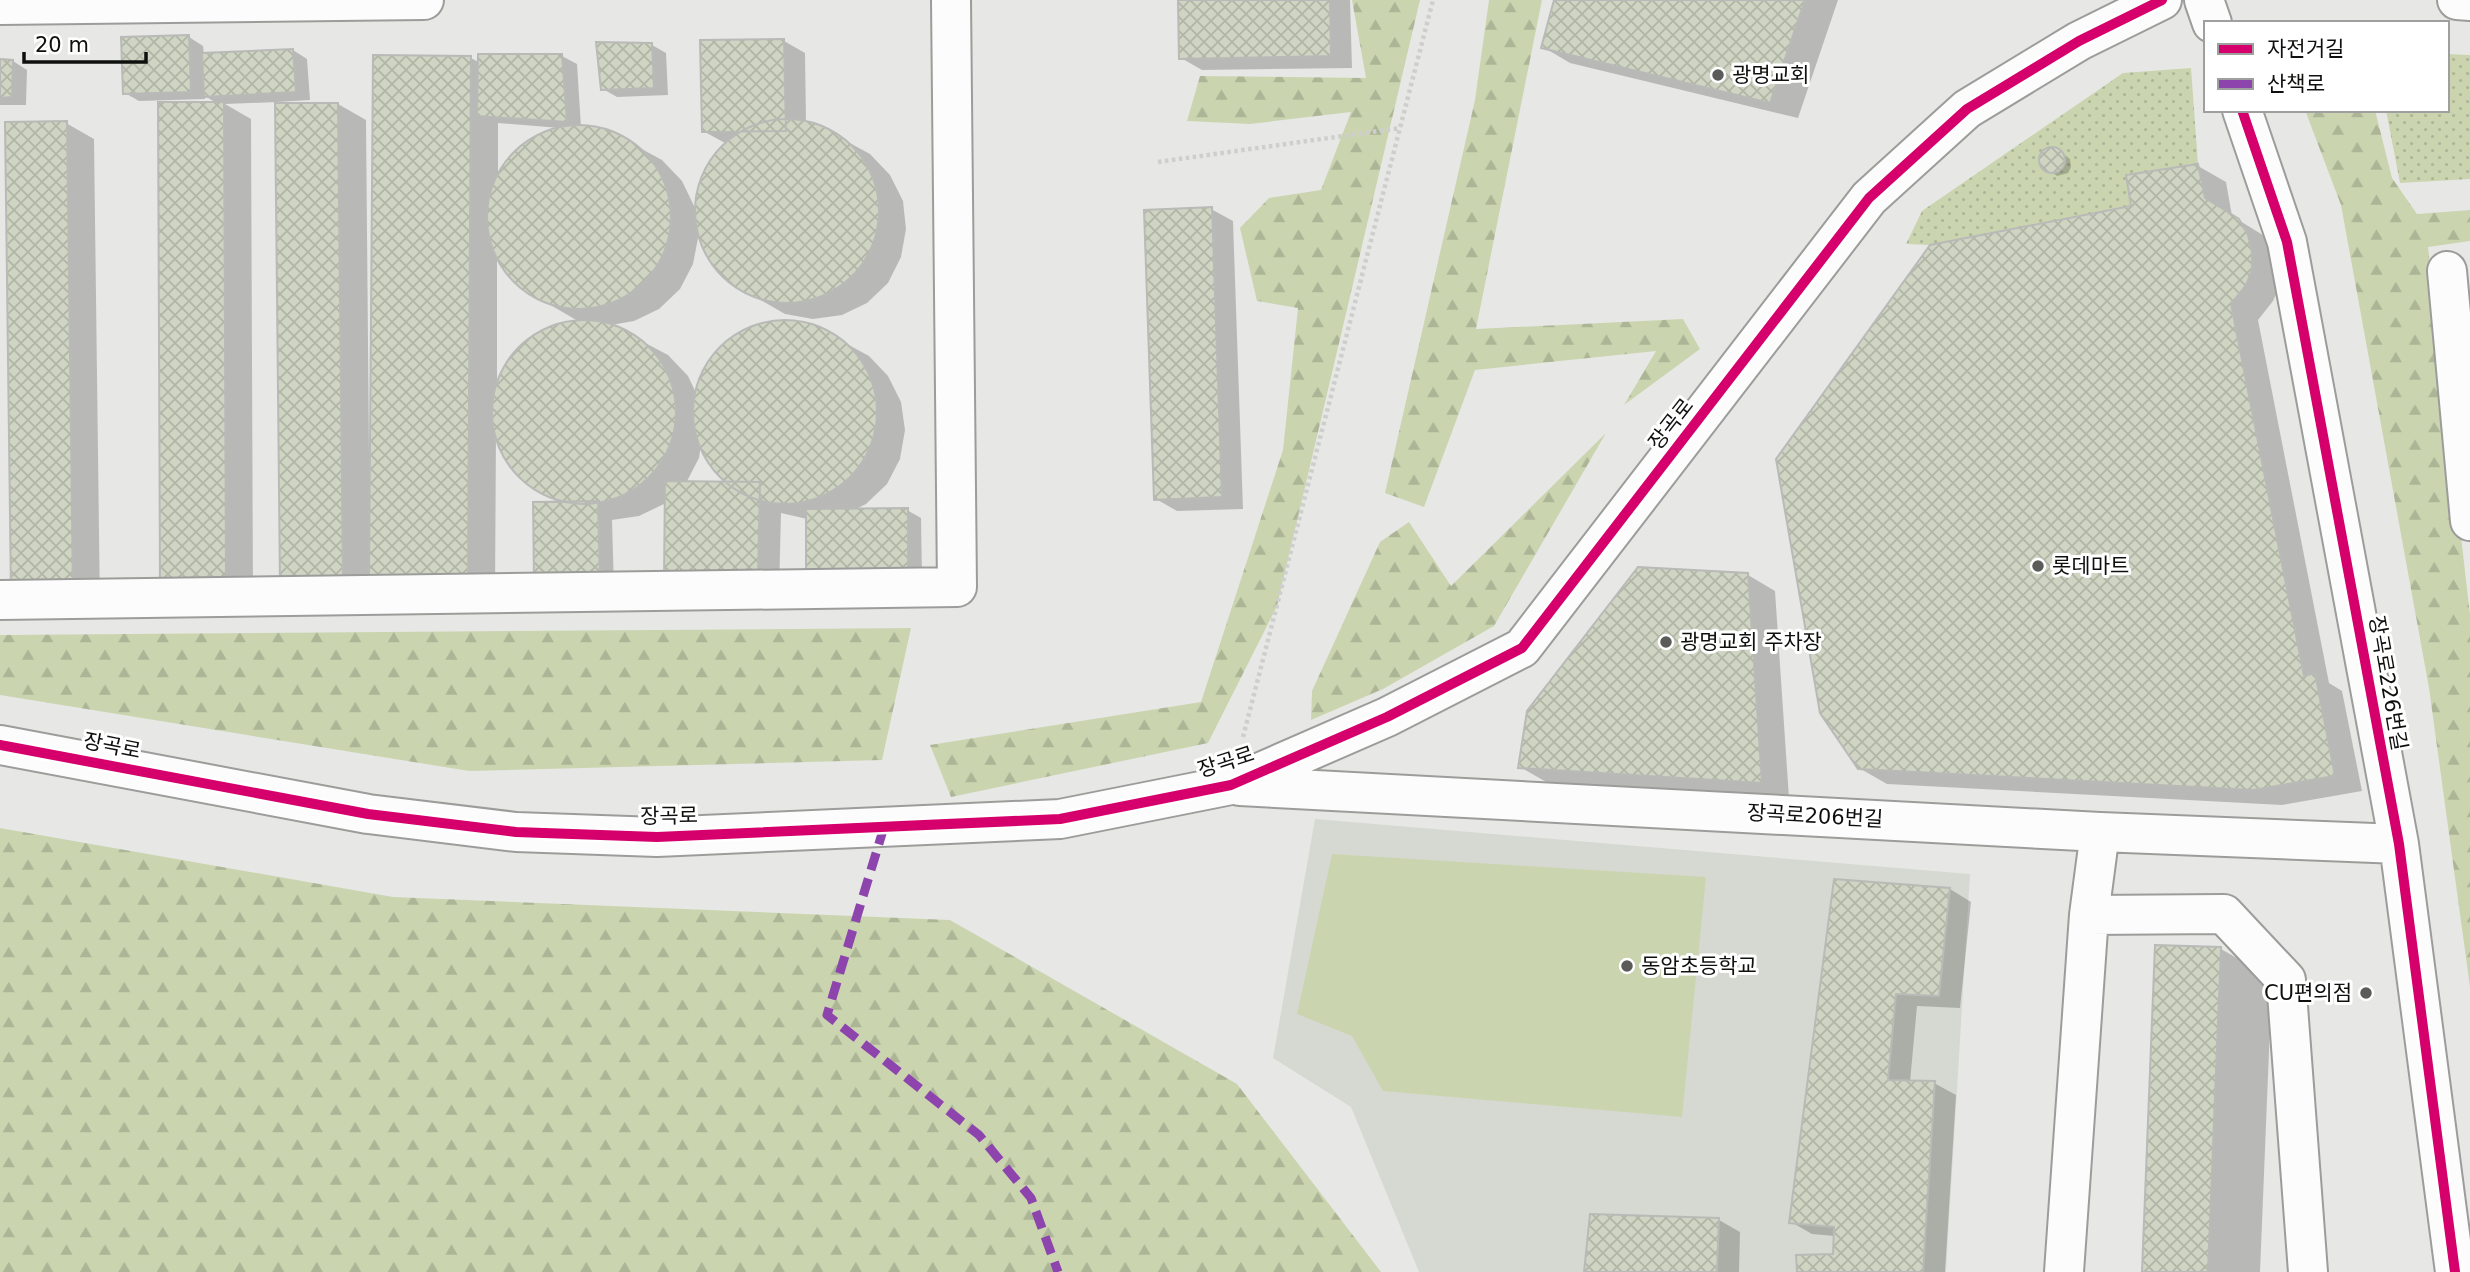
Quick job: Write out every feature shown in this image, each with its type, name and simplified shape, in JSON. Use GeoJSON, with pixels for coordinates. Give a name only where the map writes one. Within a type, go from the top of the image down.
{"type":"FeatureCollection","features":[{"type":"Feature","properties":{"kind":"street"},"geometry":{"type":"LineString","coordinates":[[0,5],[424,0]]}},
{"type":"Feature","properties":{"kind":"street"},"geometry":{"type":"LineString","coordinates":[[0,600],[957,587],[951,0]]}},
{"type":"Feature","properties":{"kind":"street","name":"장곡로"},"geometry":{"type":"LineString","coordinates":[[0,746],[368,814],[516,832],[657,837],[1060,819],[1231,785],[1387,717],[1522,648],[1869,198],[1967,109],[2079,41],[2162,0]]}},
{"type":"Feature","properties":{"kind":"street"},"geometry":{"type":"LineString","coordinates":[[2204,0],[2211,21]]}},
{"type":"Feature","properties":{"kind":"street"},"geometry":{"type":"LineString","coordinates":[[2457,0],[2470,1]]}},
{"type":"Feature","properties":{"kind":"street","name":"장곡로226번길"},"geometry":{"type":"LineString","coordinates":[[2243,112],[2287,242],[2399,844],[2455,1272]]}},
{"type":"Feature","properties":{"kind":"street"},"geometry":{"type":"LineString","coordinates":[[2447,271],[2470,521]]}},
{"type":"Feature","properties":{"kind":"street","name":"장곡로206번길"},"geometry":{"type":"LineString","coordinates":[[1231,785],[2100,832],[2399,844]]}},
{"type":"Feature","properties":{"kind":"street"},"geometry":{"type":"LineString","coordinates":[[2064,1272],[2089,915],[2100,832]]}},
{"type":"Feature","properties":{"kind":"street"},"geometry":{"type":"LineString","coordinates":[[2089,915],[2224,914],[2286,980],[2308,1272]]}},
{"type":"Feature","properties":{"kind":"path"},"geometry":{"type":"LineString","coordinates":[[1231,785],[1433,0]]}},
{"type":"Feature","properties":{"kind":"path"},"geometry":{"type":"LineString","coordinates":[[1158,162],[1400,128]]}},
{"type":"Feature","properties":{"kind":"shaded area","name":"동암초등학교"},"geometry":{"type":"Polygon","coordinates":[[[1315,819],[1970,874],[1946,1272],[1419,1272],[1351,1107],[1273,1058],[1315,819]]]}},
{"type":"Feature","properties":{"kind":"green space"},"geometry":{"type":"Polygon","coordinates":[[[1352,0],[1420,0],[1277,606],[1208,743],[951,797],[930,745],[1201,702],[1283,450],[1298,308],[1257,301],[1240,228],[1269,198],[1321,190],[1351,112],[1250,124],[1187,121],[1200,76],[1366,78],[1352,0]]]}},
{"type":"Feature","properties":{"kind":"green space"},"geometry":{"type":"Polygon","coordinates":[[[1489,0],[1542,0],[1476,329],[1683,319],[1700,349],[1624,405],[1656,351],[1475,370],[1424,507],[1385,493],[1475,100],[1489,0]]]}},
{"type":"Feature","properties":{"kind":"green space"},"geometry":{"type":"Polygon","coordinates":[[[2449,54],[2470,55],[2470,179],[2400,183],[2386,112],[2449,112],[2449,54]]]}},
{"type":"Feature","properties":{"kind":"green space"},"geometry":{"type":"Polygon","coordinates":[[[2191,68],[2198,164],[2127,175],[2131,206],[1930,245],[1906,244],[1922,211],[2123,73],[2191,68]]]}},
{"type":"Feature","properties":{"kind":"green space"},"geometry":{"type":"Polygon","coordinates":[[[2306,112],[2376,112],[2392,178],[2417,214],[2470,210],[2470,241],[2428,247],[2470,615],[2470,987],[2429,688],[2341,205],[2306,112]]]}},
{"type":"Feature","properties":{"kind":"green space"},"geometry":{"type":"Polygon","coordinates":[[[1606,433],[1494,626],[1383,689],[1311,720],[1312,691],[1380,542],[1409,522],[1451,586],[1606,433]]]}},
{"type":"Feature","properties":{"kind":"green space"},"geometry":{"type":"Polygon","coordinates":[[[911,628],[882,760],[469,771],[0,695],[0,635],[911,628]]]}},
{"type":"Feature","properties":{"kind":"green space"},"geometry":{"type":"Polygon","coordinates":[[[0,828],[393,897],[950,920],[1237,1084],[1381,1272],[0,1272],[0,828]]]}},
{"type":"Feature","properties":{"kind":"green space"},"geometry":{"type":"Polygon","coordinates":[[[1332,854],[1706,877],[1682,1117],[1383,1091],[1352,1036],[1297,1014],[1332,854]]]}},
{"type":"Feature","properties":{"kind":"building"},"geometry":{"type":"Polygon","coordinates":[[[1178,0],[1330,0],[1331,56],[1179,59],[1178,0]]]}},
{"type":"Feature","properties":{"kind":"building","name":"광명교회"},"geometry":{"type":"Polygon","coordinates":[[[1554,0],[1805,0],[1770,103],[1541,48],[1554,0]]]}},
{"type":"Feature","properties":{"kind":"building"},"geometry":{"type":"Polygon","coordinates":[[[189,35],[191,92],[123,94],[121,37],[189,35]]]}},
{"type":"Feature","properties":{"kind":"building"},"geometry":{"type":"Polygon","coordinates":[[[784,39],[786,131],[702,132],[700,40],[784,39]]]}},
{"type":"Feature","properties":{"kind":"building"},"geometry":{"type":"Polygon","coordinates":[[[596,42],[652,43],[654,88],[601,90],[596,42]]]}},
{"type":"Feature","properties":{"kind":"building"},"geometry":{"type":"Polygon","coordinates":[[[293,49],[296,92],[204,97],[202,53],[293,49]]]}},
{"type":"Feature","properties":{"kind":"building"},"geometry":{"type":"Polygon","coordinates":[[[478,54],[562,54],[567,122],[477,116],[478,54]]]}},
{"type":"Feature","properties":{"kind":"building"},"geometry":{"type":"Polygon","coordinates":[[[373,55],[471,56],[468,578],[369,577],[373,55]]]}},
{"type":"Feature","properties":{"kind":"building"},"geometry":{"type":"Polygon","coordinates":[[[0,59],[13,60],[12,97],[0,98],[0,59]]]}},
{"type":"Feature","properties":{"kind":"building"},"geometry":{"type":"Polygon","coordinates":[[[158,102],[224,102],[226,583],[160,583],[158,102]]]}},
{"type":"Feature","properties":{"kind":"building"},"geometry":{"type":"Polygon","coordinates":[[[275,103],[338,103],[343,584],[280,585],[275,103]]]}},
{"type":"Feature","properties":{"kind":"building"},"geometry":{"type":"Polygon","coordinates":[[[787,119],[822,126],[838,134],[852,146],[864,160],[872,176],[879,211],[872,246],[864,262],[852,276],[838,288],[822,296],[787,303],[752,296],[736,288],[722,276],[710,262],[702,246],[695,211],[702,176],[710,160],[722,146],[736,134],[752,126],[787,119]]]}},
{"type":"Feature","properties":{"kind":"building"},"geometry":{"type":"Polygon","coordinates":[[[67,121],[73,594],[11,595],[5,122],[67,121]]]}},
{"type":"Feature","properties":{"kind":"building"},"geometry":{"type":"Polygon","coordinates":[[[579,125],[614,132],[630,140],[644,152],[656,166],[664,182],[671,217],[664,252],[656,268],[644,282],[630,294],[614,302],[579,309],[544,302],[528,294],[514,282],[502,268],[494,252],[487,217],[494,182],[502,166],[514,152],[528,140],[544,132],[579,125]]]}},
{"type":"Feature","properties":{"kind":"building"},"geometry":{"type":"Polygon","coordinates":[[[2052,147],[2061,151],[2065,160],[2061,169],[2052,173],[2043,169],[2039,160],[2043,151],[2052,147]]]}},
{"type":"Feature","properties":{"kind":"building","name":"롯데마트"},"geometry":{"type":"Polygon","coordinates":[[[2198,164],[2205,198],[2239,219],[2248,235],[2252,252],[2252,270],[2246,285],[2231,304],[2304,676],[2315,673],[2335,776],[2253,790],[1858,769],[1820,713],[1776,459],[1930,245],[2131,206],[2126,175],[2198,164]]]}},
{"type":"Feature","properties":{"kind":"building"},"geometry":{"type":"Polygon","coordinates":[[[1212,207],[1222,497],[1154,500],[1144,210],[1212,207]]]}},
{"type":"Feature","properties":{"kind":"building"},"geometry":{"type":"Polygon","coordinates":[[[584,320],[619,327],[635,335],[649,347],[661,361],[669,377],[676,412],[669,447],[661,463],[649,477],[635,489],[619,497],[584,504],[549,497],[533,489],[519,477],[507,463],[499,447],[492,412],[499,377],[507,361],[519,347],[533,335],[549,327],[584,320]]]}},
{"type":"Feature","properties":{"kind":"building"},"geometry":{"type":"Polygon","coordinates":[[[785,320],[820,327],[836,335],[850,347],[862,361],[870,377],[877,412],[870,447],[862,463],[850,477],[836,489],[820,497],[785,504],[750,497],[734,489],[720,477],[708,463],[700,447],[693,412],[700,377],[708,361],[720,347],[734,335],[750,327],[785,320]]]}},
{"type":"Feature","properties":{"kind":"building"},"geometry":{"type":"Polygon","coordinates":[[[665,481],[760,482],[758,580],[664,579],[665,481]]]}},
{"type":"Feature","properties":{"kind":"building"},"geometry":{"type":"Polygon","coordinates":[[[598,501],[600,581],[534,582],[533,502],[598,501]]]}},
{"type":"Feature","properties":{"kind":"building"},"geometry":{"type":"Polygon","coordinates":[[[908,508],[908,572],[806,572],[806,509],[908,508]]]}},
{"type":"Feature","properties":{"kind":"building","name":"광명교회 주차장"},"geometry":{"type":"Polygon","coordinates":[[[1638,567],[1748,573],[1762,783],[1518,768],[1527,711],[1638,567]]]}},
{"type":"Feature","properties":{"kind":"building"},"geometry":{"type":"Polygon","coordinates":[[[1834,879],[1950,888],[1939,996],[1896,994],[1888,1080],[1935,1081],[1923,1272],[1797,1272],[1796,1255],[1833,1254],[1834,1227],[1789,1223],[1834,879]]]}},
{"type":"Feature","properties":{"kind":"building"},"geometry":{"type":"Polygon","coordinates":[[[2155,945],[2221,947],[2208,1272],[2142,1272],[2155,945]]]}},
{"type":"Feature","properties":{"kind":"building"},"geometry":{"type":"Polygon","coordinates":[[[1590,1214],[1719,1218],[1717,1272],[1584,1272],[1590,1214]]]}},
{"type":"Feature","properties":{"kind":"marked path"},"geometry":{"type":"LineString","coordinates":[[884,827],[827,1015],[979,1135],[1031,1198],[1058,1272]]}},
{"type":"Feature","properties":{"kind":"cycle path"},"geometry":{"type":"LineString","coordinates":[[0,745],[368,814],[516,832],[657,837],[1060,819],[1231,785],[1387,717],[1522,648],[1869,198],[1967,109],[2079,41],[2162,0]]}},
{"type":"Feature","properties":{"kind":"cycle path"},"geometry":{"type":"LineString","coordinates":[[2243,112],[2287,242],[2399,844],[2455,1272]]}},
{"type":"Feature","properties":{"kind":"place","name":"광명교회"},"geometry":{"type":"Point","coordinates":[1718,75]}},
{"type":"Feature","properties":{"kind":"place","name":"롯데마트"},"geometry":{"type":"Point","coordinates":[2038,566]}},
{"type":"Feature","properties":{"kind":"place","name":"광명교회 주차장"},"geometry":{"type":"Point","coordinates":[1666,642]}},
{"type":"Feature","properties":{"kind":"place","name":"동암초등학교"},"geometry":{"type":"Point","coordinates":[1627,966]}},
{"type":"Feature","properties":{"kind":"place","name":"CU편의점"},"geometry":{"type":"Point","coordinates":[2366,993]}}]}
